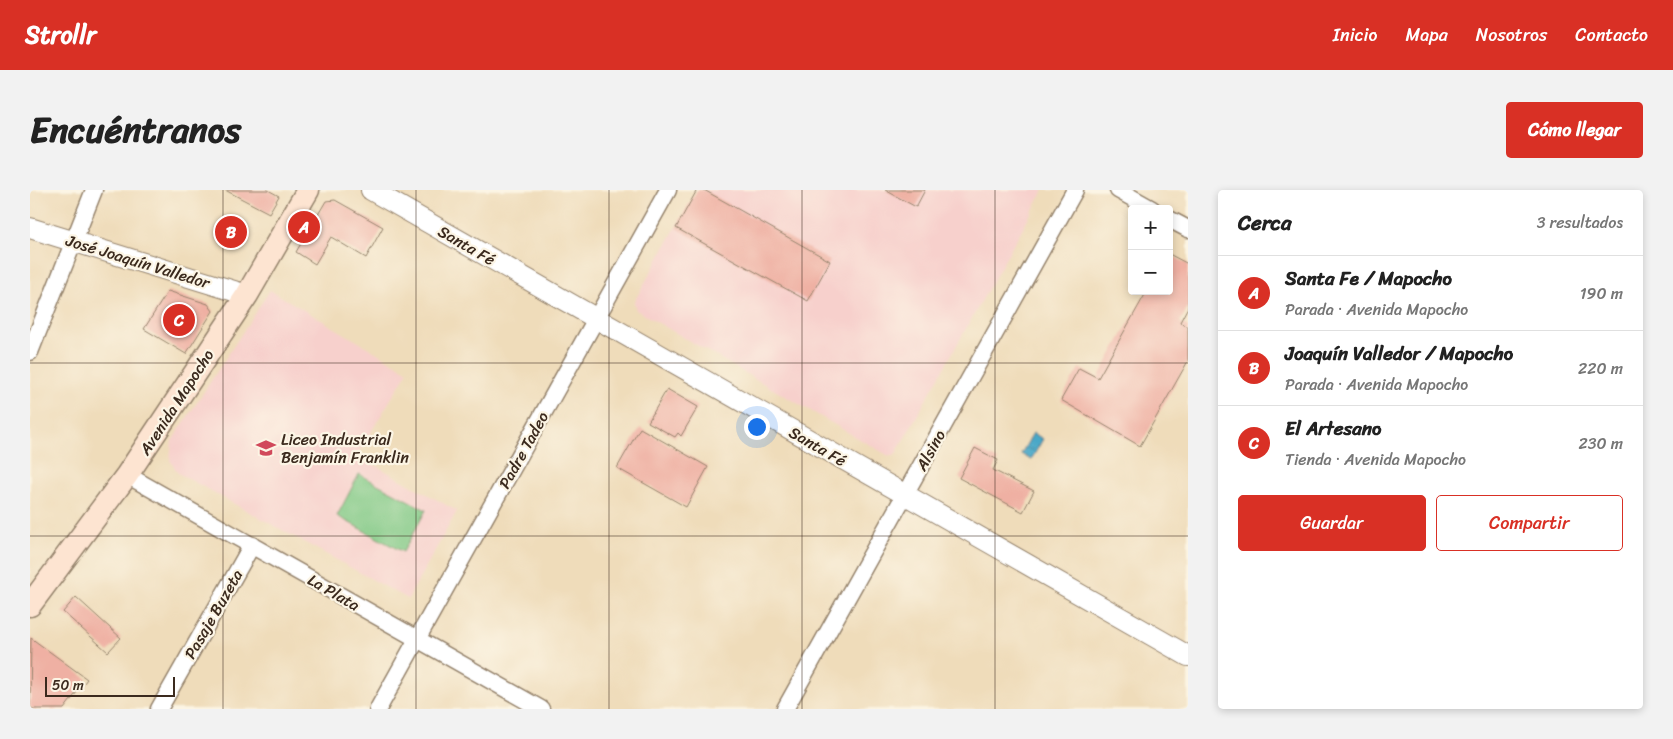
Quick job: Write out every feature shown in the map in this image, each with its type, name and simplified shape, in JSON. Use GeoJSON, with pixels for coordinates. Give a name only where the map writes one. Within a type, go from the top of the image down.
{"type":"FeatureCollection","features":[{"type":"Feature","properties":{"kind":"main road","name":"Avenida Mapocho"},"geometry":{"type":"LineString","coordinates":[[30,605],[128,475],[247,295],[308,190]]}},
{"type":"Feature","properties":{"kind":"street"},"geometry":{"type":"LineString","coordinates":[[30,352],[94,190]]}},
{"type":"Feature","properties":{"kind":"street","name":"Santa Fé"},"geometry":{"type":"LineString","coordinates":[[371,190],[1188,656]]}},
{"type":"Feature","properties":{"kind":"street","name":"Padre Tadeo"},"geometry":{"type":"LineString","coordinates":[[378,709],[668,190]]}},
{"type":"Feature","properties":{"kind":"street","name":"Alsino"},"geometry":{"type":"LineString","coordinates":[[785,709],[1075,190]]}},
{"type":"Feature","properties":{"kind":"street"},"geometry":{"type":"LineString","coordinates":[[1118,190],[1145,205]]}},
{"type":"Feature","properties":{"kind":"street"},"geometry":{"type":"LineString","coordinates":[[1173,221],[1188,229]]}},
{"type":"Feature","properties":{"kind":"street","name":"José Joaquín Valledor"},"geometry":{"type":"LineString","coordinates":[[30,228],[247,295]]}},
{"type":"Feature","properties":{"kind":"street","name":"La Plata"},"geometry":{"type":"LineString","coordinates":[[128,475],[541,709]]}},
{"type":"Feature","properties":{"kind":"street","name":"Pasaje Buzeta"},"geometry":{"type":"LineString","coordinates":[[160,709],[252,545]]}},
{"type":"Feature","properties":{"kind":"shaded area"},"geometry":{"type":"Polygon","coordinates":[[[697,190],[1044,190],[895,455],[889,456],[636,310],[634,302],[697,190]]]}},
{"type":"Feature","properties":{"kind":"shaded area","name":"Liceo Industrial Benjamín Franklin"},"geometry":{"type":"Polygon","coordinates":[[[270,290],[408,371],[357,455],[457,511],[408,599],[178,473],[170,460],[172,441],[270,290]]]}},
{"type":"Feature","properties":{"kind":"green space"},"geometry":{"type":"Polygon","coordinates":[[[359,474],[426,510],[403,552],[337,516],[359,474]]]}},
{"type":"Feature","properties":{"kind":"water"},"geometry":{"type":"Polygon","coordinates":[[[1033,433],[1043,439],[1031,460],[1021,454],[1033,433]]]}},
{"type":"Feature","properties":{"kind":"building"},"geometry":{"type":"Polygon","coordinates":[[[225,190],[268,190],[279,196],[269,213],[225,190]]]}},
{"type":"Feature","properties":{"kind":"building"},"geometry":{"type":"Polygon","coordinates":[[[697,190],[704,190],[830,261],[808,301],[676,228],[697,190]]]}},
{"type":"Feature","properties":{"kind":"building"},"geometry":{"type":"Polygon","coordinates":[[[885,190],[925,190],[916,207],[885,190]]]}},
{"type":"Feature","properties":{"kind":"building"},"geometry":{"type":"Polygon","coordinates":[[[335,200],[383,227],[366,258],[331,237],[315,264],[296,252],[326,201],[335,200]]]}},
{"type":"Feature","properties":{"kind":"building"},"geometry":{"type":"Polygon","coordinates":[[[1173,256],[1188,264],[1188,307],[1180,322],[1188,327],[1188,361],[1140,446],[1061,400],[1079,368],[1098,378],[1145,295],[1173,295],[1173,256]]]}},
{"type":"Feature","properties":{"kind":"building"},"geometry":{"type":"Polygon","coordinates":[[[168,291],[208,304],[213,311],[186,354],[144,329],[168,291]]]}},
{"type":"Feature","properties":{"kind":"building"},"geometry":{"type":"Polygon","coordinates":[[[667,389],[698,407],[681,436],[678,433],[675,437],[648,422],[667,389]]]}},
{"type":"Feature","properties":{"kind":"building"},"geometry":{"type":"Polygon","coordinates":[[[640,428],[708,467],[686,507],[617,468],[640,428]]]}},
{"type":"Feature","properties":{"kind":"building"},"geometry":{"type":"Polygon","coordinates":[[[975,448],[998,460],[993,470],[1034,491],[1023,512],[959,478],[975,448]]]}},
{"type":"Feature","properties":{"kind":"building"},"geometry":{"type":"Polygon","coordinates":[[[76,597],[121,638],[108,652],[63,612],[76,597]]]}},
{"type":"Feature","properties":{"kind":"building"},"geometry":{"type":"Polygon","coordinates":[[[31,638],[87,679],[64,709],[33,709],[30,707],[31,638]]]}},
{"type":"Feature","properties":{"kind":"place","name":"Santa Fe / Mapocho"},"geometry":{"type":"Point","coordinates":[304,227]}},
{"type":"Feature","properties":{"kind":"place","name":"Joaquín Valledor / Mapocho"},"geometry":{"type":"Point","coordinates":[231,232]}},
{"type":"Feature","properties":{"kind":"place","name":"El Artesano"},"geometry":{"type":"Point","coordinates":[179,320]}},
{"type":"Feature","properties":{"kind":"place","name":"Liceo Industrial Benjamín Franklin"},"geometry":{"type":"Point","coordinates":[266,448]}}]}
